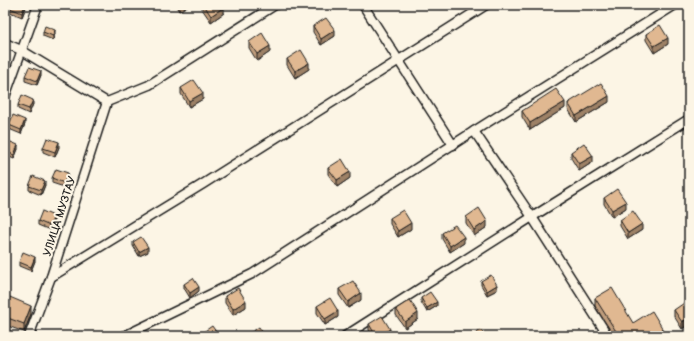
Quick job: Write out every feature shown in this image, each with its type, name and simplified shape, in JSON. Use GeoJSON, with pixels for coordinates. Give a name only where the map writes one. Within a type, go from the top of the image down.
{"type":"FeatureCollection","features":[{"type":"Feature","properties":{"kind":"street"},"geometry":{"type":"LineString","coordinates":[[5,43],[21,50],[107,102],[149,85],[275,5]]}},
{"type":"Feature","properties":{"kind":"street"},"geometry":{"type":"LineString","coordinates":[[363,5],[453,145]]}},
{"type":"Feature","properties":{"kind":"street"},"geometry":{"type":"LineString","coordinates":[[51,278],[486,5]]}},
{"type":"Feature","properties":{"kind":"street"},"geometry":{"type":"LineString","coordinates":[[124,336],[252,274],[474,131],[675,5]]}},
{"type":"Feature","properties":{"kind":"street"},"geometry":{"type":"LineString","coordinates":[[5,97],[37,6]]}},
{"type":"Feature","properties":{"kind":"street","name":"УЛИЦА МУЗТАУ"},"geometry":{"type":"LineString","coordinates":[[29,336],[51,278],[107,102]]}},
{"type":"Feature","properties":{"kind":"street"},"geometry":{"type":"LineString","coordinates":[[345,336],[689,119]]}},
{"type":"Feature","properties":{"kind":"street"},"geometry":{"type":"LineString","coordinates":[[474,131],[532,217],[608,336]]}},
{"type":"Feature","properties":{"kind":"building"},"geometry":{"type":"Polygon","coordinates":[[[11,5],[25,5],[22,13],[10,8],[11,5]]]}},
{"type":"Feature","properties":{"kind":"building"},"geometry":{"type":"Polygon","coordinates":[[[204,5],[223,5],[224,7],[211,16],[204,5]]]}},
{"type":"Feature","properties":{"kind":"building"},"geometry":{"type":"Polygon","coordinates":[[[326,18],[335,30],[321,39],[313,26],[326,18]]]}},
{"type":"Feature","properties":{"kind":"building"},"geometry":{"type":"Polygon","coordinates":[[[660,25],[668,38],[654,46],[646,34],[660,25]]]}},
{"type":"Feature","properties":{"kind":"building"},"geometry":{"type":"Polygon","coordinates":[[[45,26],[55,30],[53,36],[43,32],[45,26]]]}},
{"type":"Feature","properties":{"kind":"building"},"geometry":{"type":"Polygon","coordinates":[[[262,33],[270,46],[257,54],[249,42],[262,33]]]}},
{"type":"Feature","properties":{"kind":"building"},"geometry":{"type":"Polygon","coordinates":[[[301,50],[309,63],[295,71],[287,59],[301,50]]]}},
{"type":"Feature","properties":{"kind":"building"},"geometry":{"type":"Polygon","coordinates":[[[29,67],[41,71],[37,81],[25,76],[29,67]]]}},
{"type":"Feature","properties":{"kind":"building"},"geometry":{"type":"Polygon","coordinates":[[[194,80],[203,93],[189,101],[181,88],[194,80]]]}},
{"type":"Feature","properties":{"kind":"building"},"geometry":{"type":"Polygon","coordinates":[[[601,83],[609,96],[576,116],[568,103],[601,83]]]}},
{"type":"Feature","properties":{"kind":"building"},"geometry":{"type":"Polygon","coordinates":[[[556,89],[565,102],[530,123],[522,111],[556,89]]]}},
{"type":"Feature","properties":{"kind":"building"},"geometry":{"type":"Polygon","coordinates":[[[22,95],[33,100],[29,109],[18,105],[22,95]]]}},
{"type":"Feature","properties":{"kind":"building"},"geometry":{"type":"Polygon","coordinates":[[[13,115],[25,120],[21,130],[9,125],[13,115]]]}},
{"type":"Feature","properties":{"kind":"building"},"geometry":{"type":"Polygon","coordinates":[[[47,138],[59,142],[55,152],[43,148],[47,138]]]}},
{"type":"Feature","properties":{"kind":"building"},"geometry":{"type":"Polygon","coordinates":[[[6,140],[18,145],[14,155],[5,151],[6,140]]]}},
{"type":"Feature","properties":{"kind":"building"},"geometry":{"type":"Polygon","coordinates":[[[584,143],[593,156],[579,164],[571,152],[584,143]]]}},
{"type":"Feature","properties":{"kind":"building"},"geometry":{"type":"Polygon","coordinates":[[[342,159],[350,172],[337,180],[328,168],[342,159]]]}},
{"type":"Feature","properties":{"kind":"building"},"geometry":{"type":"Polygon","coordinates":[[[56,169],[68,173],[64,183],[52,178],[56,169]]]}},
{"type":"Feature","properties":{"kind":"building"},"geometry":{"type":"Polygon","coordinates":[[[33,176],[45,181],[41,190],[29,186],[33,176]]]}},
{"type":"Feature","properties":{"kind":"building"},"geometry":{"type":"Polygon","coordinates":[[[617,189],[626,202],[612,210],[604,198],[617,189]]]}},
{"type":"Feature","properties":{"kind":"building"},"geometry":{"type":"Polygon","coordinates":[[[479,208],[487,221],[474,230],[466,217],[479,208]]]}},
{"type":"Feature","properties":{"kind":"building"},"geometry":{"type":"Polygon","coordinates":[[[403,210],[411,223],[398,231],[390,218],[403,210]]]}},
{"type":"Feature","properties":{"kind":"building"},"geometry":{"type":"Polygon","coordinates":[[[42,211],[54,216],[50,226],[38,221],[42,211]]]}},
{"type":"Feature","properties":{"kind":"building"},"geometry":{"type":"Polygon","coordinates":[[[633,211],[642,224],[628,233],[620,220],[633,211]]]}},
{"type":"Feature","properties":{"kind":"building"},"geometry":{"type":"Polygon","coordinates":[[[455,225],[464,237],[450,246],[442,233],[455,225]]]}},
{"type":"Feature","properties":{"kind":"building"},"geometry":{"type":"Polygon","coordinates":[[[141,237],[148,247],[139,252],[133,242],[141,237]]]}},
{"type":"Feature","properties":{"kind":"building"},"geometry":{"type":"Polygon","coordinates":[[[23,252],[35,257],[31,267],[19,262],[23,252]]]}},
{"type":"Feature","properties":{"kind":"building"},"geometry":{"type":"Polygon","coordinates":[[[491,275],[497,285],[487,291],[481,281],[491,275]]]}},
{"type":"Feature","properties":{"kind":"building"},"geometry":{"type":"Polygon","coordinates":[[[193,278],[199,287],[190,293],[184,284],[193,278]]]}},
{"type":"Feature","properties":{"kind":"building"},"geometry":{"type":"Polygon","coordinates":[[[353,281],[361,293],[348,302],[339,289],[353,281]]]}},
{"type":"Feature","properties":{"kind":"building"},"geometry":{"type":"Polygon","coordinates":[[[238,288],[246,301],[233,309],[225,296],[238,288]]]}},
{"type":"Feature","properties":{"kind":"building"},"geometry":{"type":"Polygon","coordinates":[[[612,288],[633,323],[652,311],[667,336],[619,336],[595,298],[612,288]]]}},
{"type":"Feature","properties":{"kind":"building"},"geometry":{"type":"Polygon","coordinates":[[[430,292],[437,302],[427,308],[421,298],[430,292]]]}},
{"type":"Feature","properties":{"kind":"building"},"geometry":{"type":"Polygon","coordinates":[[[5,295],[31,306],[24,324],[5,317],[5,295]]]}},
{"type":"Feature","properties":{"kind":"building"},"geometry":{"type":"Polygon","coordinates":[[[330,298],[338,311],[325,319],[317,306],[330,298]]]}},
{"type":"Feature","properties":{"kind":"building"},"geometry":{"type":"Polygon","coordinates":[[[410,300],[418,313],[405,322],[396,309],[410,300]]]}},
{"type":"Feature","properties":{"kind":"building"},"geometry":{"type":"Polygon","coordinates":[[[687,301],[689,304],[689,318],[682,322],[674,310],[687,301]]]}},
{"type":"Feature","properties":{"kind":"building"},"geometry":{"type":"Polygon","coordinates":[[[382,316],[390,329],[379,336],[376,336],[369,324],[382,316]]]}},
{"type":"Feature","properties":{"kind":"building"},"geometry":{"type":"Polygon","coordinates":[[[212,326],[219,336],[199,335],[212,326]]]}},
{"type":"Feature","properties":{"kind":"building"},"geometry":{"type":"Polygon","coordinates":[[[259,327],[265,336],[246,336],[259,327]]]}},
{"type":"Feature","properties":{"kind":"building"},"geometry":{"type":"Polygon","coordinates":[[[481,330],[485,336],[472,336],[481,330]]]}}]}
